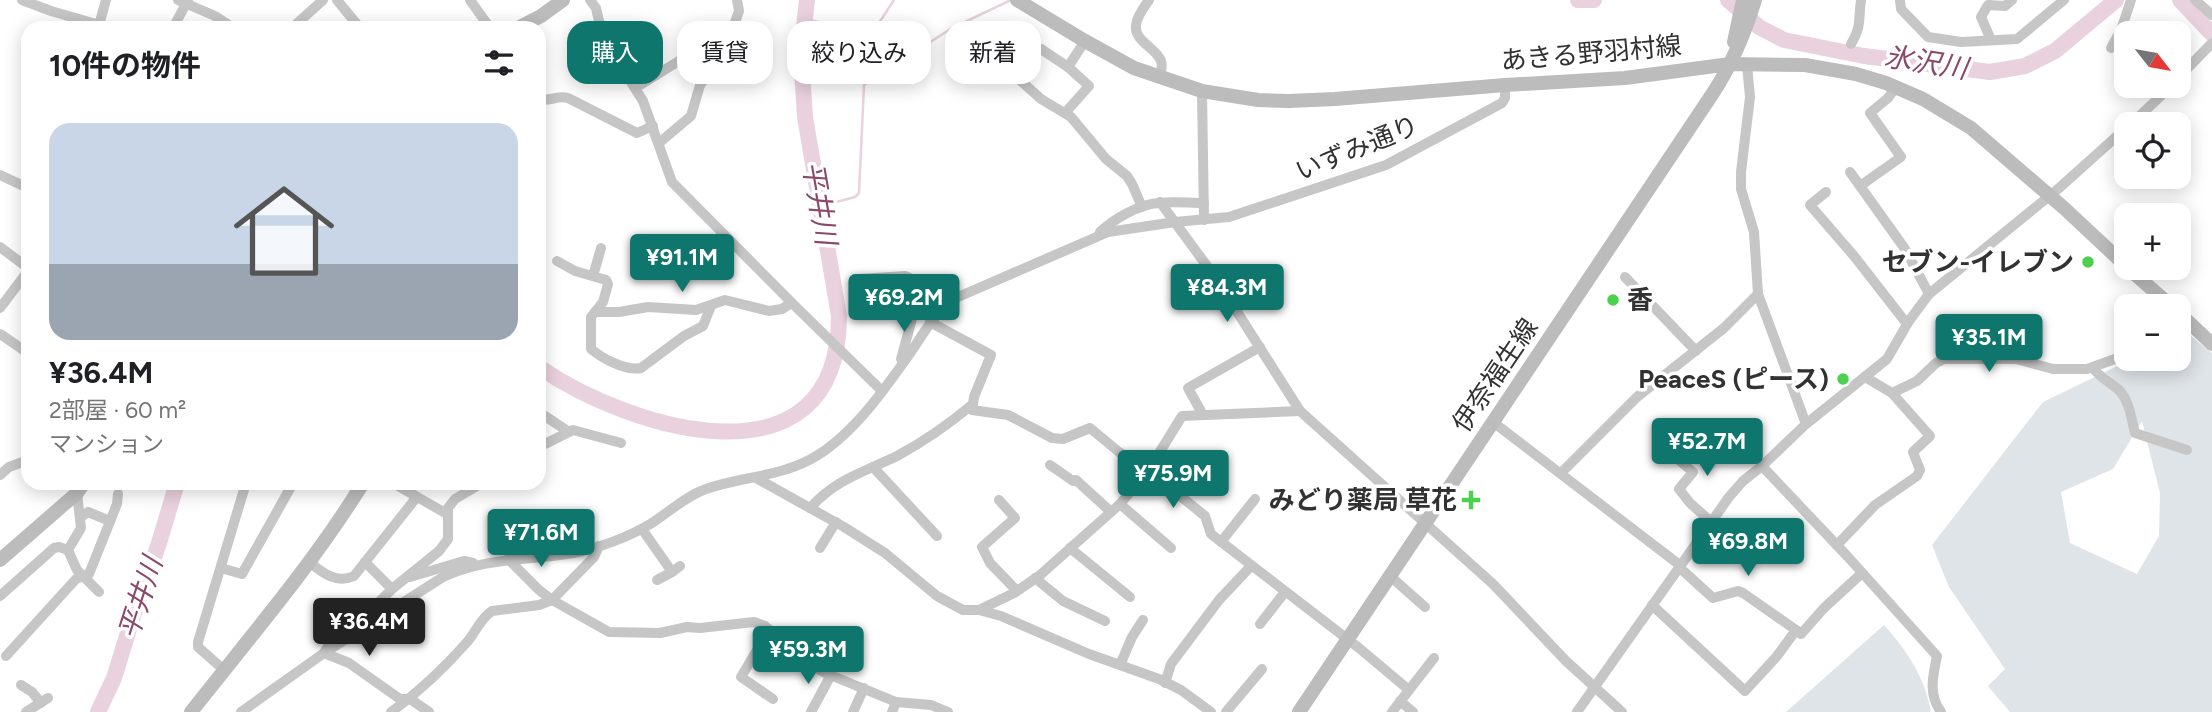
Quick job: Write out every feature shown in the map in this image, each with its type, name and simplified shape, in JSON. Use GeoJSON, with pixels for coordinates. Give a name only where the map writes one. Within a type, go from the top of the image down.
{"type":"FeatureCollection","features":[{"type":"Feature","properties":{"kind":"main road"},"geometry":{"type":"LineString","coordinates":[[531,21],[563,0]]}},
{"type":"Feature","properties":{"kind":"main road","name":"あきる野羽村線"},"geometry":{"type":"LineString","coordinates":[[1017,0],[1125,63],[1202,91],[1258,100],[1377,96],[1625,78],[1730,64],[1787,64],[1856,74],[1923,99],[1971,128],[2114,255]]}},
{"type":"Feature","properties":{"kind":"main road","name":"伊奈福生線"},"geometry":{"type":"LineString","coordinates":[[1299,712],[1685,137],[1730,64],[1746,9]]}},
{"type":"Feature","properties":{"kind":"main road","name":"あきる野羽村線"},"geometry":{"type":"LineString","coordinates":[[2142,280],[2157,294]]}},
{"type":"Feature","properties":{"kind":"main road"},"geometry":{"type":"LineString","coordinates":[[2191,329],[2212,344]]}},
{"type":"Feature","properties":{"kind":"main road"},"geometry":{"type":"LineString","coordinates":[[0,560],[79,490]]}},
{"type":"Feature","properties":{"kind":"main road"},"geometry":{"type":"LineString","coordinates":[[191,712],[340,521],[359,490]]}},
{"type":"Feature","properties":{"kind":"street"},"geometry":{"type":"LineString","coordinates":[[22,0],[85,21]]}},
{"type":"Feature","properties":{"kind":"street"},"geometry":{"type":"LineString","coordinates":[[100,21],[106,0]]}},
{"type":"Feature","properties":{"kind":"street"},"geometry":{"type":"LineString","coordinates":[[300,21],[323,0]]}},
{"type":"Feature","properties":{"kind":"street"},"geometry":{"type":"LineString","coordinates":[[337,0],[354,21]]}},
{"type":"Feature","properties":{"kind":"street"},"geometry":{"type":"LineString","coordinates":[[470,0],[485,21]]}},
{"type":"Feature","properties":{"kind":"street"},"geometry":{"type":"LineString","coordinates":[[590,0],[596,8],[603,38],[643,101],[672,181],[793,305],[881,390]]}},
{"type":"Feature","properties":{"kind":"street"},"geometry":{"type":"LineString","coordinates":[[659,143],[691,116],[700,85],[725,50],[739,11],[737,0]]}},
{"type":"Feature","properties":{"kind":"street"},"geometry":{"type":"LineString","coordinates":[[1149,0],[1139,16],[1136,29],[1140,39],[1160,58],[1160,77]]}},
{"type":"Feature","properties":{"kind":"street"},"geometry":{"type":"LineString","coordinates":[[1852,44],[1860,29],[1861,0]]}},
{"type":"Feature","properties":{"kind":"street"},"geometry":{"type":"LineString","coordinates":[[1900,0],[1901,9],[1928,37],[1961,43],[2017,39],[2059,2]]}},
{"type":"Feature","properties":{"kind":"street"},"geometry":{"type":"LineString","coordinates":[[1991,40],[1981,17],[1988,5],[2005,5],[2012,0]]}},
{"type":"Feature","properties":{"kind":"street"},"geometry":{"type":"LineString","coordinates":[[2111,48],[2121,30],[2131,0]]}},
{"type":"Feature","properties":{"kind":"street"},"geometry":{"type":"LineString","coordinates":[[2195,0],[2212,15]]}},
{"type":"Feature","properties":{"kind":"street"},"geometry":{"type":"LineString","coordinates":[[176,21],[184,1],[222,21]]}},
{"type":"Feature","properties":{"kind":"street"},"geometry":{"type":"LineString","coordinates":[[1068,67],[1085,41]]}},
{"type":"Feature","properties":{"kind":"street"},"geometry":{"type":"LineString","coordinates":[[2191,64],[2212,43]]}},
{"type":"Feature","properties":{"kind":"street"},"geometry":{"type":"LineString","coordinates":[[1041,49],[1068,67],[1089,86],[1065,113]]}},
{"type":"Feature","properties":{"kind":"street"},"geometry":{"type":"LineString","coordinates":[[635,88],[677,62]]}},
{"type":"Feature","properties":{"kind":"street"},"geometry":{"type":"LineString","coordinates":[[1747,65],[1750,97],[1741,189],[1754,232],[1758,294],[1806,424]]}},
{"type":"Feature","properties":{"kind":"street"},"geometry":{"type":"LineString","coordinates":[[1024,84],[1041,99],[1071,117],[1106,159],[1127,176],[1142,207]]}},
{"type":"Feature","properties":{"kind":"street","name":"いずみ通り"},"geometry":{"type":"LineString","coordinates":[[1204,220],[1244,214],[1386,165],[1502,103],[1505,98],[1505,85]]}},
{"type":"Feature","properties":{"kind":"street"},"geometry":{"type":"LineString","coordinates":[[1860,186],[1901,156],[1870,113],[1888,98],[1896,87]]}},
{"type":"Feature","properties":{"kind":"street"},"geometry":{"type":"LineString","coordinates":[[241,712],[324,653],[443,577],[478,564],[572,553],[599,546],[642,529],[708,488],[798,467],[846,433],[902,363],[930,322],[958,297],[1117,229],[1204,220],[1202,91]]}},
{"type":"Feature","properties":{"kind":"street"},"geometry":{"type":"LineString","coordinates":[[546,101],[568,98],[637,134],[653,126]]}},
{"type":"Feature","properties":{"kind":"street"},"geometry":{"type":"LineString","coordinates":[[2144,112],[2158,98]]}},
{"type":"Feature","properties":{"kind":"street"},"geometry":{"type":"LineString","coordinates":[[1577,712],[1743,481],[1806,424],[1888,359],[1929,294],[2050,196],[2114,139]]}},
{"type":"Feature","properties":{"kind":"street"},"geometry":{"type":"LineString","coordinates":[[1850,172],[1905,250],[1929,294]]}},
{"type":"Feature","properties":{"kind":"street"},"geometry":{"type":"LineString","coordinates":[[0,175],[21,185]]}},
{"type":"Feature","properties":{"kind":"street"},"geometry":{"type":"LineString","coordinates":[[1826,192],[1810,205],[1908,324]]}},
{"type":"Feature","properties":{"kind":"street"},"geometry":{"type":"LineString","coordinates":[[1098,235],[1108,224],[1142,207],[1160,202],[1203,203]]}},
{"type":"Feature","properties":{"kind":"street"},"geometry":{"type":"LineString","coordinates":[[1160,202],[1216,277],[1300,411],[1493,584],[1566,661],[1622,712]]}},
{"type":"Feature","properties":{"kind":"street"},"geometry":{"type":"LineString","coordinates":[[0,247],[21,264]]}},
{"type":"Feature","properties":{"kind":"street"},"geometry":{"type":"LineString","coordinates":[[593,276],[601,248]]}},
{"type":"Feature","properties":{"kind":"street"},"geometry":{"type":"LineString","coordinates":[[557,261],[575,271],[606,280],[608,284],[603,302],[591,317],[591,349],[634,370],[642,368],[684,336],[703,326],[711,306]]}},
{"type":"Feature","properties":{"kind":"street"},"geometry":{"type":"LineString","coordinates":[[860,279],[905,276],[917,284],[919,293],[902,363]]}},
{"type":"Feature","properties":{"kind":"street"},"geometry":{"type":"LineString","coordinates":[[1625,277],[1696,351]]}},
{"type":"Feature","properties":{"kind":"street"},"geometry":{"type":"LineString","coordinates":[[0,308],[21,279]]}},
{"type":"Feature","properties":{"kind":"street"},"geometry":{"type":"LineString","coordinates":[[1562,472],[1637,397],[1724,328],[1758,294]]}},
{"type":"Feature","properties":{"kind":"street"},"geometry":{"type":"LineString","coordinates":[[595,312],[619,312],[648,307],[696,310],[725,300],[769,312],[793,305]]}},
{"type":"Feature","properties":{"kind":"street"},"geometry":{"type":"LineString","coordinates":[[930,322],[991,355],[974,397],[972,410],[1007,415],[1052,438],[1063,439],[1090,428],[1205,516],[1209,530],[1222,542],[1409,690]]}},
{"type":"Feature","properties":{"kind":"street"},"geometry":{"type":"LineString","coordinates":[[0,334],[21,348]]}},
{"type":"Feature","properties":{"kind":"street"},"geometry":{"type":"LineString","coordinates":[[1203,415],[1188,388],[1260,347]]}},
{"type":"Feature","properties":{"kind":"street"},"geometry":{"type":"LineString","coordinates":[[1892,393],[1917,381],[1944,359],[2016,359],[2053,369],[2093,368],[2114,360]]}},
{"type":"Feature","properties":{"kind":"street"},"geometry":{"type":"LineString","coordinates":[[2093,368],[2118,389],[2128,402],[2135,433],[2187,450]]}},
{"type":"Feature","properties":{"kind":"street"},"geometry":{"type":"LineString","coordinates":[[1837,545],[1875,505],[1908,483],[1920,470],[1913,452],[1930,436],[1892,393],[1865,377]]}},
{"type":"Feature","properties":{"kind":"street"},"geometry":{"type":"LineString","coordinates":[[810,508],[831,488],[935,434],[973,404]]}},
{"type":"Feature","properties":{"kind":"street"},"geometry":{"type":"LineString","coordinates":[[979,610],[1017,591],[1035,578],[1120,505],[1148,471],[1182,416],[1300,411]]}},
{"type":"Feature","properties":{"kind":"street"},"geometry":{"type":"LineString","coordinates":[[546,417],[569,432]]}},
{"type":"Feature","properties":{"kind":"street"},"geometry":{"type":"LineString","coordinates":[[1493,422],[1562,472],[1680,567],[1713,598],[1743,593],[1801,634],[1862,572]]}},
{"type":"Feature","properties":{"kind":"street"},"geometry":{"type":"LineString","coordinates":[[546,444],[573,430],[621,443]]}},
{"type":"Feature","properties":{"kind":"street"},"geometry":{"type":"LineString","coordinates":[[1673,455],[1693,472],[1679,489],[1749,556]]}},
{"type":"Feature","properties":{"kind":"street"},"geometry":{"type":"LineString","coordinates":[[0,475],[9,467],[21,463]]}},
{"type":"Feature","properties":{"kind":"street"},"geometry":{"type":"LineString","coordinates":[[1050,465],[1073,481],[1076,480],[1111,512]]}},
{"type":"Feature","properties":{"kind":"street"},"geometry":{"type":"LineString","coordinates":[[1762,466],[1937,656],[1932,689],[1936,705],[1941,712]]}},
{"type":"Feature","properties":{"kind":"street"},"geometry":{"type":"LineString","coordinates":[[873,467],[937,536]]}},
{"type":"Feature","properties":{"kind":"street"},"geometry":{"type":"LineString","coordinates":[[755,478],[836,522],[885,553],[937,596],[963,610],[979,610],[1001,616],[1088,654],[1159,679],[1181,690],[1211,712]]}},
{"type":"Feature","properties":{"kind":"street"},"geometry":{"type":"LineString","coordinates":[[68,550],[81,528],[81,490]]}},
{"type":"Feature","properties":{"kind":"street"},"geometry":{"type":"LineString","coordinates":[[224,670],[198,647],[244,490]]}},
{"type":"Feature","properties":{"kind":"street"},"geometry":{"type":"LineString","coordinates":[[221,568],[242,574],[289,490]]}},
{"type":"Feature","properties":{"kind":"street"},"geometry":{"type":"LineString","coordinates":[[404,490],[447,514]]}},
{"type":"Feature","properties":{"kind":"street"},"geometry":{"type":"LineString","coordinates":[[324,653],[332,639],[366,615],[446,543],[448,508],[454,499],[470,490]]}},
{"type":"Feature","properties":{"kind":"street"},"geometry":{"type":"LineString","coordinates":[[6,656],[76,579],[89,574],[117,504],[118,494]]}},
{"type":"Feature","properties":{"kind":"street"},"geometry":{"type":"LineString","coordinates":[[309,562],[328,577],[343,579],[354,576],[416,498]]}},
{"type":"Feature","properties":{"kind":"street"},"geometry":{"type":"LineString","coordinates":[[1222,542],[1255,499]]}},
{"type":"Feature","properties":{"kind":"street"},"geometry":{"type":"LineString","coordinates":[[999,500],[1015,518],[982,547],[990,563],[1017,591]]}},
{"type":"Feature","properties":{"kind":"street"},"geometry":{"type":"LineString","coordinates":[[1120,505],[1171,548]]}},
{"type":"Feature","properties":{"kind":"street"},"geometry":{"type":"LineString","coordinates":[[81,517],[88,512],[110,521]]}},
{"type":"Feature","properties":{"kind":"street"},"geometry":{"type":"LineString","coordinates":[[820,548],[836,522]]}},
{"type":"Feature","properties":{"kind":"street"},"geometry":{"type":"LineString","coordinates":[[642,529],[676,569],[657,580]]}},
{"type":"Feature","properties":{"kind":"street"},"geometry":{"type":"LineString","coordinates":[[391,712],[410,699],[466,643],[492,611],[539,605],[552,600],[594,557],[599,546]]}},
{"type":"Feature","properties":{"kind":"street"},"geometry":{"type":"LineString","coordinates":[[0,596],[54,548],[59,547],[68,550],[77,570],[99,592]]}},
{"type":"Feature","properties":{"kind":"street"},"geometry":{"type":"LineString","coordinates":[[1070,548],[1130,597]]}},
{"type":"Feature","properties":{"kind":"street"},"geometry":{"type":"LineString","coordinates":[[508,559],[552,600],[609,632],[660,633],[754,622],[769,630],[810,663],[864,688],[894,707],[931,705],[948,712]]}},
{"type":"Feature","properties":{"kind":"street"},"geometry":{"type":"LineString","coordinates":[[406,578],[464,561],[478,564]]}},
{"type":"Feature","properties":{"kind":"street"},"geometry":{"type":"LineString","coordinates":[[365,562],[392,589]]}},
{"type":"Feature","properties":{"kind":"street"},"geometry":{"type":"LineString","coordinates":[[1165,683],[1171,664],[1219,600],[1251,566]]}},
{"type":"Feature","properties":{"kind":"street"},"geometry":{"type":"LineString","coordinates":[[1390,576],[1425,607]]}},
{"type":"Feature","properties":{"kind":"street"},"geometry":{"type":"LineString","coordinates":[[1035,578],[1063,601],[1105,621]]}},
{"type":"Feature","properties":{"kind":"street"},"geometry":{"type":"LineString","coordinates":[[1260,624],[1285,592]]}},
{"type":"Feature","properties":{"kind":"street"},"geometry":{"type":"LineString","coordinates":[[1652,605],[1745,691],[1777,656],[1796,630]]}},
{"type":"Feature","properties":{"kind":"street"},"geometry":{"type":"LineString","coordinates":[[1121,665],[1132,637],[1143,620]]}},
{"type":"Feature","properties":{"kind":"street"},"geometry":{"type":"LineString","coordinates":[[769,630],[741,677],[773,699]]}},
{"type":"Feature","properties":{"kind":"street"},"geometry":{"type":"LineString","coordinates":[[324,653],[349,663],[400,699],[410,699],[429,712]]}},
{"type":"Feature","properties":{"kind":"street"},"geometry":{"type":"LineString","coordinates":[[1392,712],[1434,658]]}},
{"type":"Feature","properties":{"kind":"street"},"geometry":{"type":"LineString","coordinates":[[1226,712],[1262,670]]}},
{"type":"Feature","properties":{"kind":"street"},"geometry":{"type":"LineString","coordinates":[[811,712],[831,675]]}},
{"type":"Feature","properties":{"kind":"street"},"geometry":{"type":"LineString","coordinates":[[21,685],[44,700],[26,712]]}},
{"type":"Feature","properties":{"kind":"street"},"geometry":{"type":"LineString","coordinates":[[853,712],[864,688]]}},
{"type":"Feature","properties":{"kind":"street"},"geometry":{"type":"LineString","coordinates":[[1400,701],[1413,712]]}},
{"type":"Feature","properties":{"kind":"shaded area"},"geometry":{"type":"Polygon","coordinates":[[[2191,336],[2212,353],[2212,712],[2010,712],[1988,686],[2005,669],[1949,587],[1932,545],[2043,402],[2114,368],[2114,371],[2191,371],[2191,336]],[[2142,421],[2113,469],[2061,492],[2070,543],[2137,574],[2159,536],[2160,493],[2142,421]]]}},
{"type":"Feature","properties":{"kind":"shaded area"},"geometry":{"type":"Polygon","coordinates":[[[1884,625],[1914,665],[1931,712],[1786,712],[1884,625]]]}},
{"type":"Feature","properties":{"kind":"waterway","name":"平井川"},"geometry":{"type":"LineString","coordinates":[[546,371],[578,390],[624,410],[674,425],[723,432],[768,427],[805,408],[830,372],[839,316],[805,117],[801,55],[807,0]]}},
{"type":"Feature","properties":{"kind":"waterway"},"geometry":{"type":"LineString","coordinates":[[804,19],[848,28],[856,25],[871,29],[877,26],[894,0]]}},
{"type":"Feature","properties":{"kind":"waterway"},"geometry":{"type":"LineString","coordinates":[[821,206],[855,197],[859,193],[864,85],[952,28],[1011,0]]}},
{"type":"Feature","properties":{"kind":"waterway","name":"氷沢川"},"geometry":{"type":"LineString","coordinates":[[1578,0],[1594,0]]}},
{"type":"Feature","properties":{"kind":"waterway","name":"氷沢川"},"geometry":{"type":"LineString","coordinates":[[1728,0],[1759,27],[1784,40],[1864,56],[1990,72],[2025,66],[2055,51],[2116,0]]}},
{"type":"Feature","properties":{"kind":"waterway","name":"氷沢川"},"geometry":{"type":"LineString","coordinates":[[2180,0],[2212,34]]}},
{"type":"Feature","properties":{"kind":"waterway","name":"平井川"},"geometry":{"type":"LineString","coordinates":[[98,712],[114,678],[175,490]]}},
{"type":"Feature","properties":{"kind":"place","name":"セブン-イレブン"},"geometry":{"type":"Point","coordinates":[2088,262]}},
{"type":"Feature","properties":{"kind":"place","name":"香"},"geometry":{"type":"Point","coordinates":[1613,300]}},
{"type":"Feature","properties":{"kind":"place","name":"PeaceS (ピース)"},"geometry":{"type":"Point","coordinates":[1843,379]}},
{"type":"Feature","properties":{"kind":"place","name":"みどり薬局 草花"},"geometry":{"type":"Point","coordinates":[1471,500]}}]}
